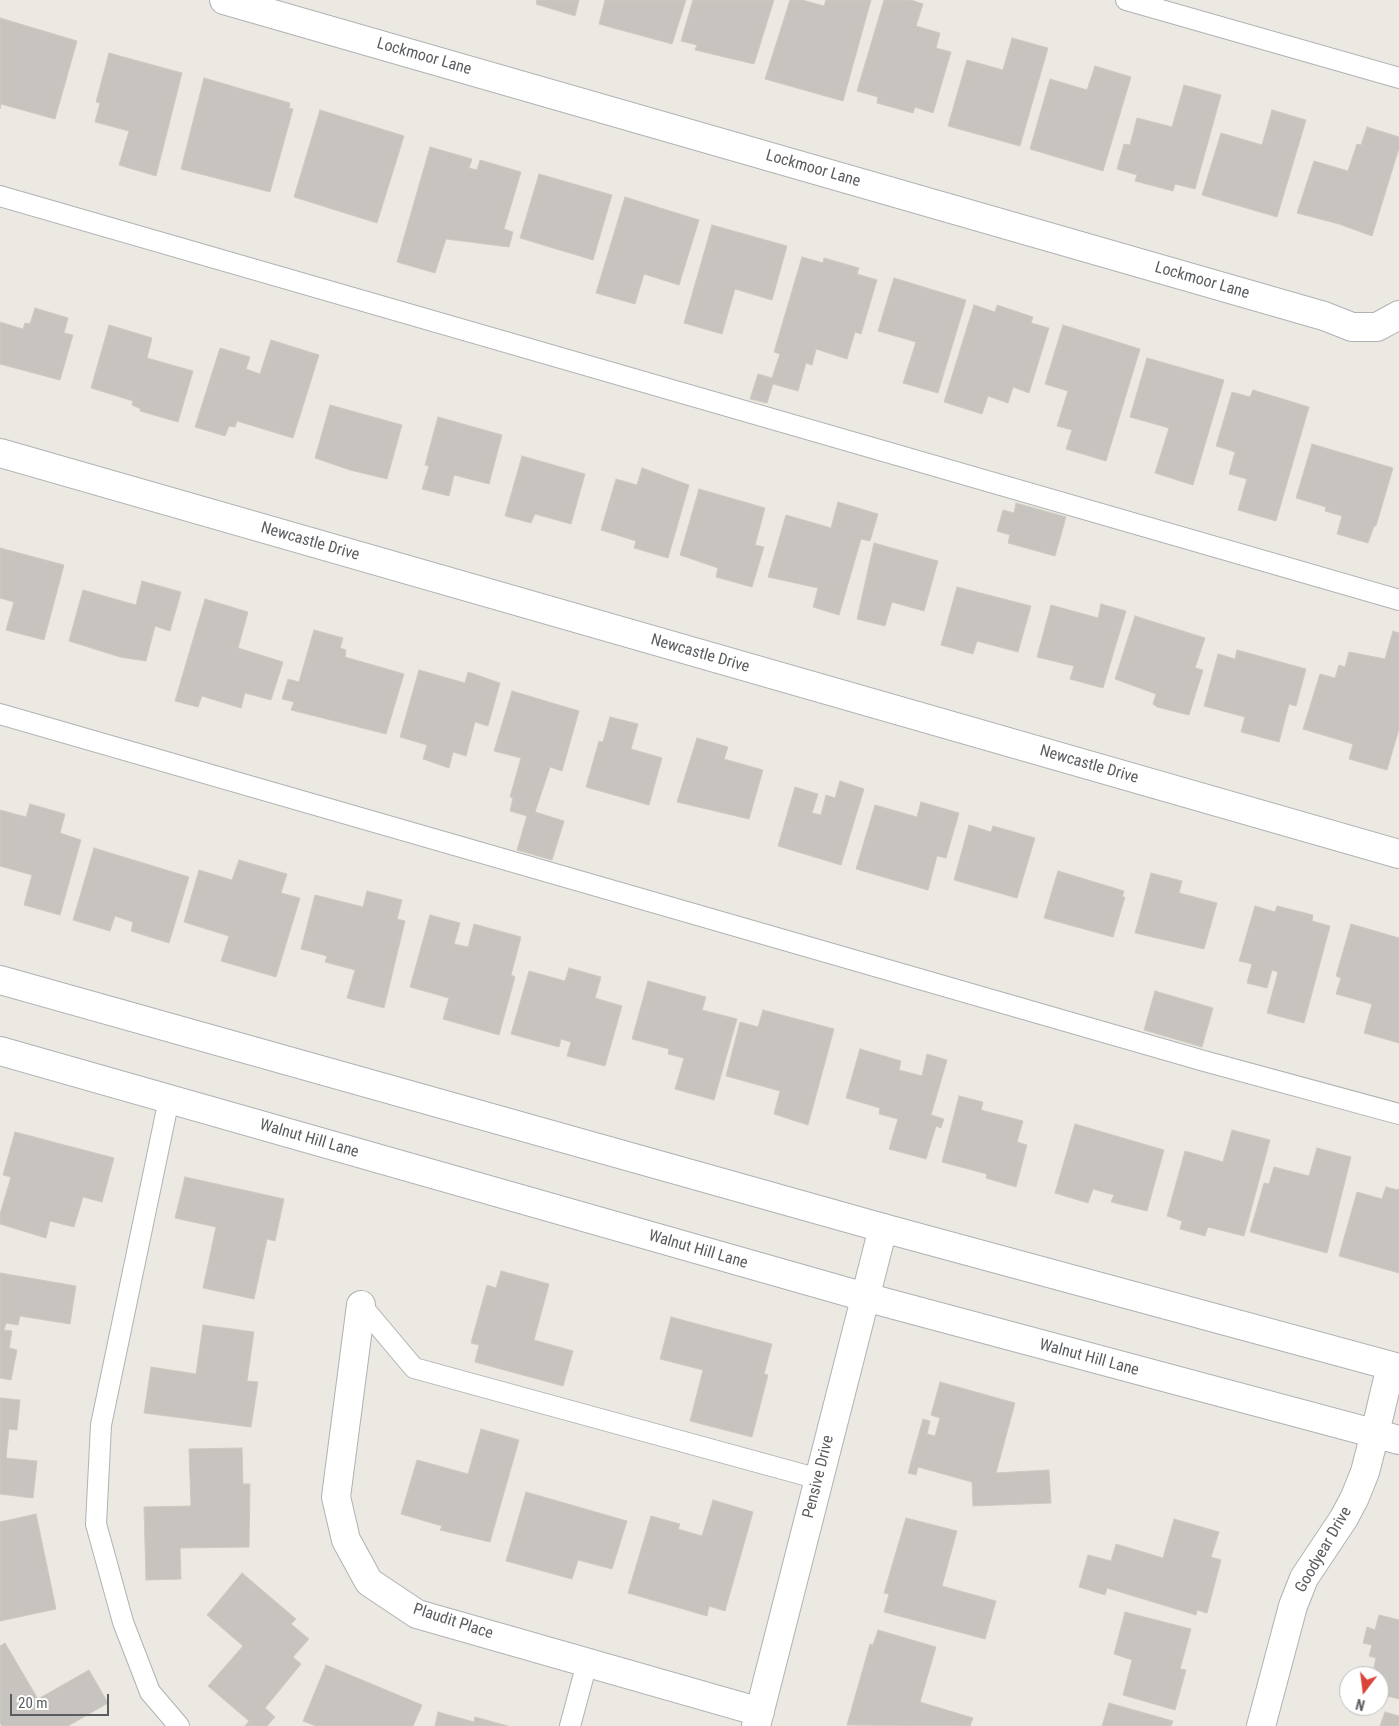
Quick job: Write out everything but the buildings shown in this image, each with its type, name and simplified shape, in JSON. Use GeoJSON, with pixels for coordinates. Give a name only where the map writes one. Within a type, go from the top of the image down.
{"type":"FeatureCollection","features":[{"type":"Feature","properties":{"kind":"street","name":"Lockmoor Lane"},"geometry":{"type":"LineString","coordinates":[[224,0],[1324,316],[1352,327],[1377,327],[1399,314]]}},
{"type":"Feature","properties":{"kind":"street","name":"Newcastle Drive"},"geometry":{"type":"LineString","coordinates":[[0,453],[1399,854]]}},
{"type":"Feature","properties":{"kind":"street"},"geometry":{"type":"LineString","coordinates":[[0,980],[883,1228],[1395,1367]]}},
{"type":"Feature","properties":{"kind":"street","name":"Walnut Hill Lane"},"geometry":{"type":"LineString","coordinates":[[0,1051],[865,1297],[1387,1437]]}},
{"type":"Feature","properties":{"kind":"street","name":"Pensive Drive"},"geometry":{"type":"LineString","coordinates":[[758,1719],[883,1228]]}},
{"type":"Feature","properties":{"kind":"street","name":"Plaudit Place"},"geometry":{"type":"LineString","coordinates":[[361,1305],[336,1497],[346,1540],[369,1582],[417,1614],[587,1663],[758,1719]]}},
{"type":"Feature","properties":{"kind":"street","name":"Goodyear Drive"},"geometry":{"type":"LineString","coordinates":[[1261,1726],[1293,1606],[1304,1578],[1355,1497],[1365,1472],[1387,1437],[1395,1367]]}},
{"type":"Feature","properties":{"kind":"lane"},"geometry":{"type":"LineString","coordinates":[[1126,0],[1399,78]]}},
{"type":"Feature","properties":{"kind":"lane"},"geometry":{"type":"LineString","coordinates":[[0,196],[1399,600]]}},
{"type":"Feature","properties":{"kind":"lane"},"geometry":{"type":"LineString","coordinates":[[0,714],[1195,1059],[1399,1114]]}},
{"type":"Feature","properties":{"kind":"lane"},"geometry":{"type":"LineString","coordinates":[[169,1099],[101,1425],[96,1524],[123,1622],[150,1692],[178,1726]]}},
{"type":"Feature","properties":{"kind":"lane"},"geometry":{"type":"LineString","coordinates":[[361,1305],[414,1368],[819,1480]]}},
{"type":"Feature","properties":{"kind":"lane"},"geometry":{"type":"LineString","coordinates":[[570,1726],[587,1663]]}}]}
